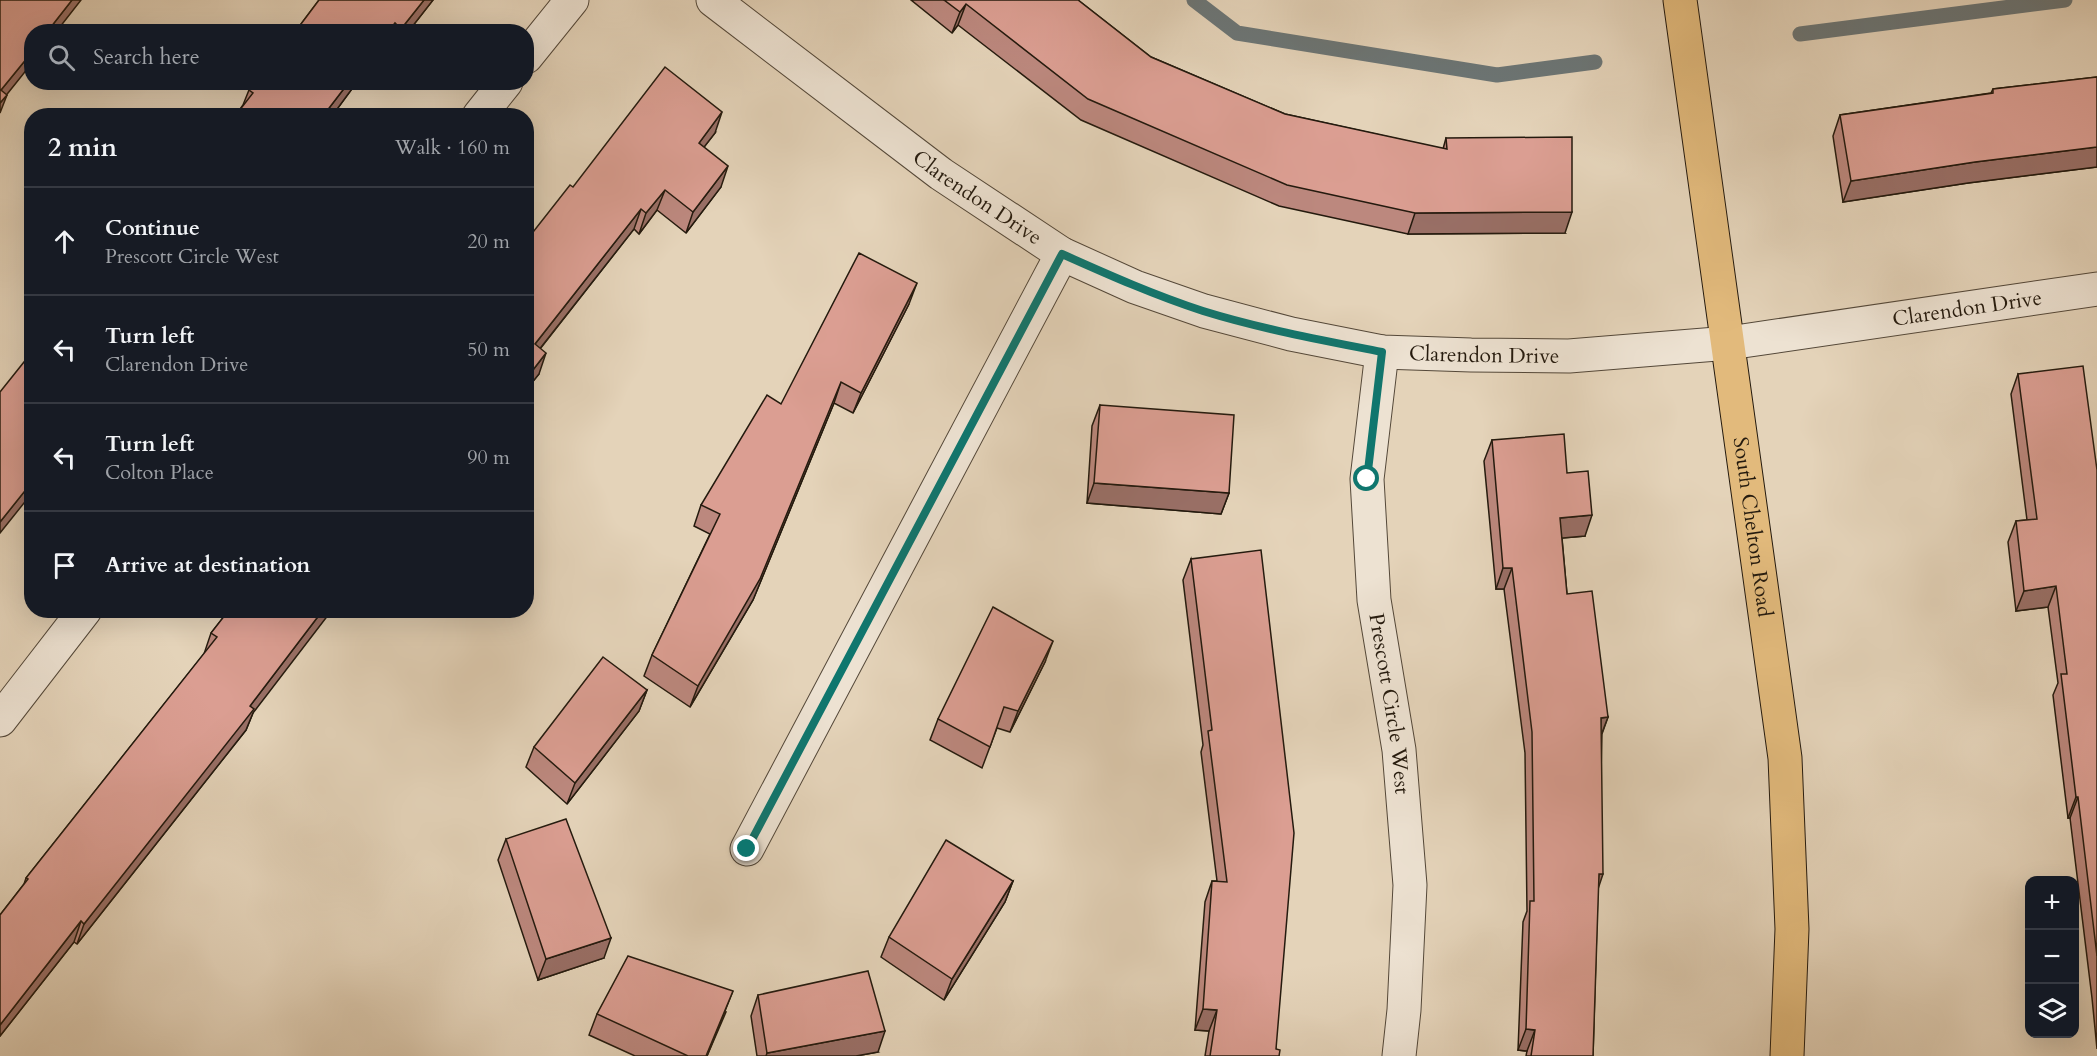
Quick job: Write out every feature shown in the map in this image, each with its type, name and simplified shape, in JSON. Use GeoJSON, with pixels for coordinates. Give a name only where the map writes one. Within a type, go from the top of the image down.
{"type":"FeatureCollection","features":[{"type":"Feature","properties":{"kind":"main road","name":"South Chelton Road"},"geometry":{"type":"LineString","coordinates":[[1680,0],[1785,758],[1792,929],[1786,1056]]}},
{"type":"Feature","properties":{"kind":"street"},"geometry":{"type":"LineString","coordinates":[[534,47],[572,0]]}},
{"type":"Feature","properties":{"kind":"street","name":"Clarendon Drive"},"geometry":{"type":"LineString","coordinates":[[712,0],[941,174],[1062,254],[1135,287],[1204,311],[1290,334],[1382,352],[1569,356],[1729,343],[2097,289]]}},
{"type":"Feature","properties":{"kind":"street"},"geometry":{"type":"LineString","coordinates":[[485,108],[500,90]]}},
{"type":"Feature","properties":{"kind":"street"},"geometry":{"type":"LineString","coordinates":[[747,849],[1062,254]]}},
{"type":"Feature","properties":{"kind":"street","name":"Prescott Circle West"},"geometry":{"type":"LineString","coordinates":[[1382,352],[1367,479],[1374,600],[1399,750],[1410,885],[1404,1010],[1399,1056]]}},
{"type":"Feature","properties":{"kind":"street"},"geometry":{"type":"LineString","coordinates":[[0,720],[79,618]]}},
{"type":"Feature","properties":{"kind":"building"},"geometry":{"type":"Polygon","coordinates":[[[0,0],[72,0],[53,24],[24,24],[24,62],[1,90],[7,95],[0,103],[0,0]]]}},
{"type":"Feature","properties":{"kind":"building"},"geometry":{"type":"Polygon","coordinates":[[[319,0],[424,0],[405,24],[301,24],[319,0]]]}},
{"type":"Feature","properties":{"kind":"building"},"geometry":{"type":"Polygon","coordinates":[[[944,0],[1078,0],[1151,57],[1285,114],[1447,149],[1446,138],[1572,137],[1572,212],[1415,213],[1287,185],[1088,99],[966,4],[960,12],[944,0]]]}},
{"type":"Feature","properties":{"kind":"building"},"geometry":{"type":"Polygon","coordinates":[[[665,67],[722,112],[699,143],[728,166],[693,212],[665,190],[646,213],[641,209],[535,344],[546,353],[534,369],[534,231],[570,185],[573,187],[665,67]]]}},
{"type":"Feature","properties":{"kind":"building"},"geometry":{"type":"Polygon","coordinates":[[[2097,77],[2097,147],[1975,162],[1851,181],[1840,115],[1993,93],[1993,89],[2097,77]]]}},
{"type":"Feature","properties":{"kind":"building"},"geometry":{"type":"Polygon","coordinates":[[[249,90],[343,90],[329,108],[241,108],[253,93],[249,90]]]}},
{"type":"Feature","properties":{"kind":"building"},"geometry":{"type":"Polygon","coordinates":[[[859,253],[917,283],[861,393],[841,382],[760,579],[698,686],[652,655],[720,514],[701,505],[767,395],[781,404],[859,253]]]}},
{"type":"Feature","properties":{"kind":"building"},"geometry":{"type":"Polygon","coordinates":[[[24,362],[24,492],[0,522],[0,392],[24,362]]]}},
{"type":"Feature","properties":{"kind":"building"},"geometry":{"type":"Polygon","coordinates":[[[2083,366],[2097,470],[2097,956],[2061,674],[2067,674],[2056,586],[2024,591],[2016,521],[2037,519],[2018,374],[2083,366]]]}},
{"type":"Feature","properties":{"kind":"building"},"geometry":{"type":"Polygon","coordinates":[[[1100,405],[1234,415],[1229,493],[1094,483],[1100,405]]]}},
{"type":"Feature","properties":{"kind":"building"},"geometry":{"type":"Polygon","coordinates":[[[1564,434],[1567,473],[1588,471],[1592,515],[1560,518],[1567,594],[1592,591],[1608,717],[1601,718],[1603,874],[1599,874],[1593,1056],[1531,1056],[1535,1030],[1526,1029],[1530,901],[1534,901],[1532,732],[1512,568],[1503,568],[1492,440],[1564,434]]]}},
{"type":"Feature","properties":{"kind":"building"},"geometry":{"type":"Polygon","coordinates":[[[1261,550],[1294,833],[1276,1049],[1280,1050],[1279,1056],[1210,1056],[1217,1010],[1203,1009],[1212,881],[1227,882],[1208,731],[1212,730],[1191,559],[1261,550]]]}},
{"type":"Feature","properties":{"kind":"building"},"geometry":{"type":"Polygon","coordinates":[[[993,607],[1053,641],[1018,711],[1004,707],[990,747],[938,719],[993,607]]]}},
{"type":"Feature","properties":{"kind":"building"},"geometry":{"type":"Polygon","coordinates":[[[223,618],[317,618],[250,706],[254,709],[84,924],[81,921],[0,1025],[0,915],[28,879],[26,878],[217,637],[211,633],[223,618]]]}},
{"type":"Feature","properties":{"kind":"building"},"geometry":{"type":"Polygon","coordinates":[[[603,657],[647,690],[575,783],[534,747],[603,657]]]}},
{"type":"Feature","properties":{"kind":"building"},"geometry":{"type":"Polygon","coordinates":[[[566,819],[611,938],[546,959],[506,839],[566,819]]]}},
{"type":"Feature","properties":{"kind":"building"},"geometry":{"type":"Polygon","coordinates":[[[946,840],[1013,881],[952,979],[889,937],[946,840]]]}},
{"type":"Feature","properties":{"kind":"building"},"geometry":{"type":"Polygon","coordinates":[[[628,956],[733,991],[706,1056],[688,1056],[597,1014],[628,956]]]}},
{"type":"Feature","properties":{"kind":"building"},"geometry":{"type":"Polygon","coordinates":[[[868,971],[885,1031],[767,1053],[758,995],[868,971]]]}},
{"type":"Feature","properties":{"kind":"waterway"},"geometry":{"type":"LineString","coordinates":[[1194,0],[1237,33],[1497,75],[1595,62]]}},
{"type":"Feature","properties":{"kind":"waterway"},"geometry":{"type":"LineString","coordinates":[[1800,34],[2065,0]]}},
{"type":"Feature","properties":{"kind":"route"},"geometry":{"type":"LineString","coordinates":[[747,849],[1062,254],[1135,287],[1204,311],[1290,334],[1382,352],[1367,479]]}}]}
